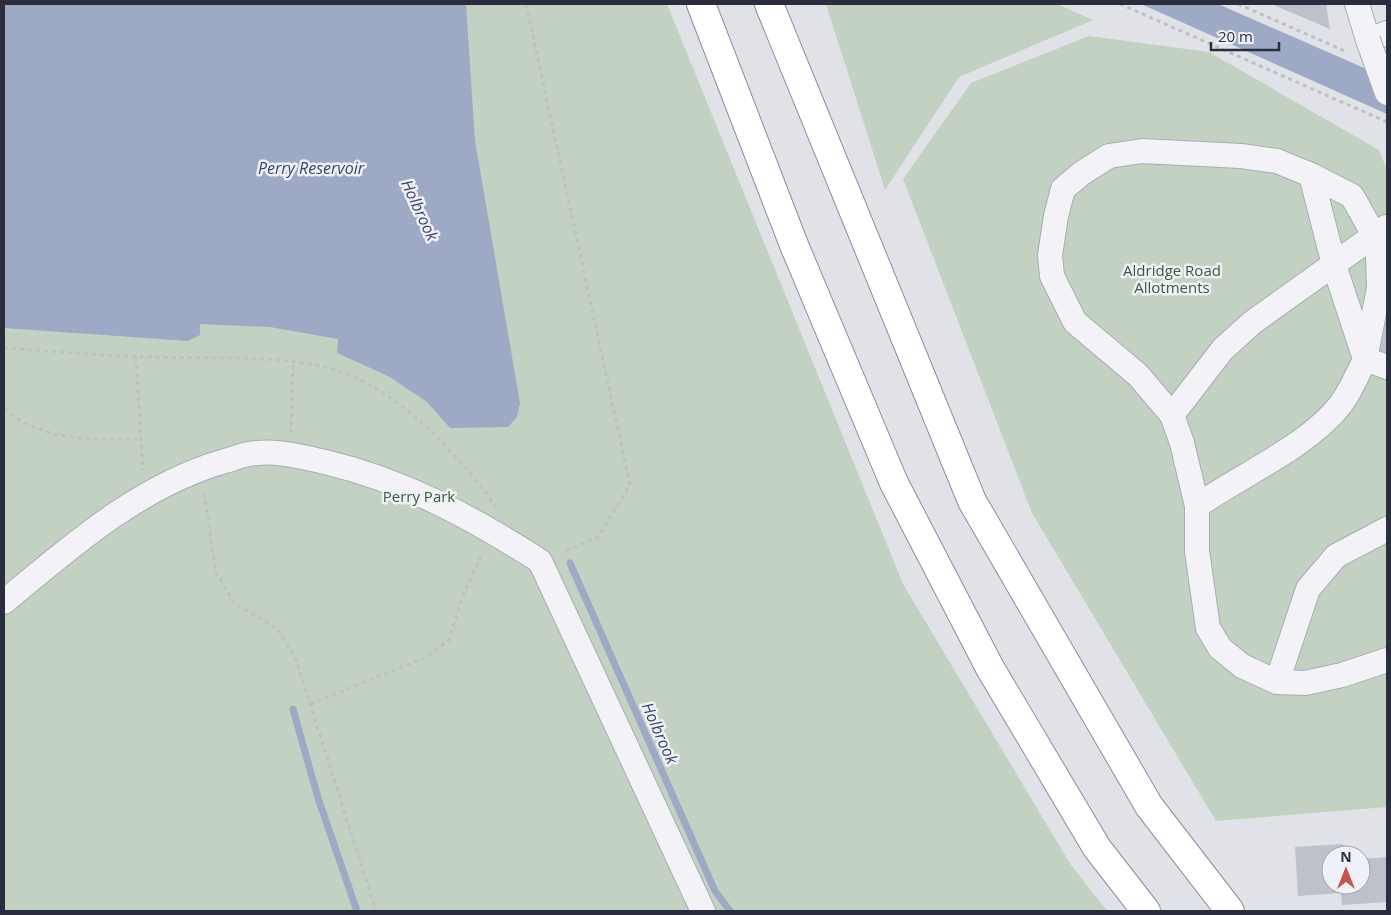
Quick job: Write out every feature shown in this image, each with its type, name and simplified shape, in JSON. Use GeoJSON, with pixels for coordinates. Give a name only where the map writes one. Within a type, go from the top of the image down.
{"type":"FeatureCollection","features":[{"type":"Feature","properties":{"kind":"highway"},"geometry":{"type":"LineString","coordinates":[[701,4],[794,245],[894,483],[990,668],[1097,848],[1146,911]]}},
{"type":"Feature","properties":{"kind":"highway"},"geometry":{"type":"LineString","coordinates":[[770,4],[972,501],[1149,806],[1230,911]]}},
{"type":"Feature","properties":{"kind":"street"},"geometry":{"type":"LineString","coordinates":[[1356,4],[1387,94]]}},
{"type":"Feature","properties":{"kind":"street"},"geometry":{"type":"LineString","coordinates":[[1198,506],[1220,490],[1290,448],[1340,405],[1349,392],[1365,360],[1379,288],[1378,255],[1381,231],[1352,196],[1311,175],[1277,161],[1241,156],[1142,151],[1109,156],[1082,173],[1064,189],[1056,216],[1050,256],[1052,276],[1075,322],[1138,375],[1172,415],[1182,443],[1198,506],[1198,551],[1208,628],[1220,648],[1242,666],[1277,682],[1305,683],[1342,675],[1387,660]]}},
{"type":"Feature","properties":{"kind":"street"},"geometry":{"type":"LineString","coordinates":[[1311,175],[1334,265],[1365,360]]}},
{"type":"Feature","properties":{"kind":"street"},"geometry":{"type":"LineString","coordinates":[[1172,415],[1223,349],[1276,304],[1381,231]]}},
{"type":"Feature","properties":{"kind":"street"},"geometry":{"type":"LineString","coordinates":[[1365,360],[1387,367]]}},
{"type":"Feature","properties":{"kind":"street"},"geometry":{"type":"LineString","coordinates":[[4,602],[80,539],[145,496],[201,468],[256,452],[291,454],[365,471],[497,522],[540,561],[703,911]]}},
{"type":"Feature","properties":{"kind":"street"},"geometry":{"type":"LineString","coordinates":[[1192,482],[1220,490]]}},
{"type":"Feature","properties":{"kind":"street"},"geometry":{"type":"LineString","coordinates":[[1277,682],[1308,589],[1336,556],[1387,529]]}},
{"type":"Feature","properties":{"kind":"path"},"geometry":{"type":"LineString","coordinates":[[526,4],[630,485],[598,537],[540,561]]}},
{"type":"Feature","properties":{"kind":"path"},"geometry":{"type":"LineString","coordinates":[[1120,4],[1387,122]]}},
{"type":"Feature","properties":{"kind":"path"},"geometry":{"type":"LineString","coordinates":[[1238,4],[1369,42]]}},
{"type":"Feature","properties":{"kind":"path"},"geometry":{"type":"LineString","coordinates":[[4,348],[136,357],[293,361],[347,374],[390,398],[427,425],[461,460],[497,522],[462,598],[449,640],[427,657],[310,704]]}},
{"type":"Feature","properties":{"kind":"path"},"geometry":{"type":"LineString","coordinates":[[136,357],[145,496]]}},
{"type":"Feature","properties":{"kind":"path"},"geometry":{"type":"LineString","coordinates":[[291,454],[293,361]]}},
{"type":"Feature","properties":{"kind":"path"},"geometry":{"type":"LineString","coordinates":[[4,408],[18,420],[58,437],[141,439]]}},
{"type":"Feature","properties":{"kind":"path"},"geometry":{"type":"LineString","coordinates":[[201,468],[216,573],[234,604],[278,629],[296,660],[376,911]]}},
{"type":"Feature","properties":{"kind":"green space","name":"Perry Park"},"geometry":{"type":"Polygon","coordinates":[[[4,4],[667,4],[903,584],[1071,865],[1107,911],[4,911],[4,4]]]}},
{"type":"Feature","properties":{"kind":"green space"},"geometry":{"type":"Polygon","coordinates":[[[826,4],[1057,4],[1093,20],[959,77],[885,190],[826,4]]]}},
{"type":"Feature","properties":{"kind":"green space","name":"Aldridge Road Allotments"},"geometry":{"type":"Polygon","coordinates":[[[1089,36],[1209,52],[1379,150],[1387,170],[1387,807],[1216,821],[1032,513],[903,179],[971,83],[1089,36]]]}},
{"type":"Feature","properties":{"kind":"water","name":"Perry Reservoir"},"geometry":{"type":"Polygon","coordinates":[[[4,4],[466,4],[475,141],[520,403],[517,417],[508,427],[450,428],[427,402],[388,376],[337,353],[338,339],[270,327],[200,324],[200,335],[188,341],[4,328],[4,4]]]}},
{"type":"Feature","properties":{"kind":"water"},"geometry":{"type":"Polygon","coordinates":[[[1141,4],[1218,4],[1387,78],[1387,114],[1141,4]]]}},
{"type":"Feature","properties":{"kind":"building"},"geometry":{"type":"Polygon","coordinates":[[[1271,4],[1326,4],[1330,29],[1271,4]]]}},
{"type":"Feature","properties":{"kind":"building"},"geometry":{"type":"Polygon","coordinates":[[[1380,317],[1387,319],[1387,361],[1371,356],[1380,317]]]}},
{"type":"Feature","properties":{"kind":"building"},"geometry":{"type":"Polygon","coordinates":[[[1321,845],[1321,894],[1298,896],[1295,847],[1321,845]]]}},
{"type":"Feature","properties":{"kind":"building"},"geometry":{"type":"Polygon","coordinates":[[[1387,857],[1387,902],[1342,905],[1341,895],[1371,895],[1371,858],[1387,857]]]}},
{"type":"Feature","properties":{"kind":"waterway","name":"Holbrook"},"geometry":{"type":"LineString","coordinates":[[570,563],[715,891],[730,911]]}},
{"type":"Feature","properties":{"kind":"waterway"},"geometry":{"type":"LineString","coordinates":[[293,709],[318,798],[357,911]]}}]}
